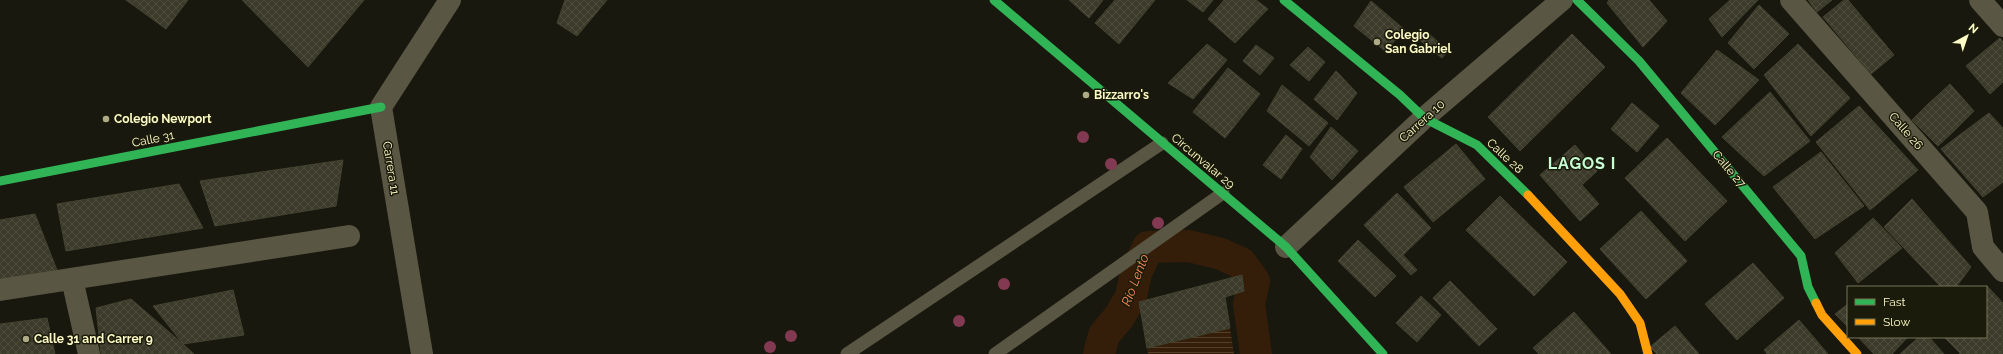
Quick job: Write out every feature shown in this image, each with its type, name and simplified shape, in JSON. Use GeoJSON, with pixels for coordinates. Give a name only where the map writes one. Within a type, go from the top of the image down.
{"type":"FeatureCollection","features":[{"type":"Feature","properties":{"kind":"street"},"geometry":{"type":"LineString","coordinates":[[381,107],[450,0]]}},
{"type":"Feature","properties":{"kind":"street","name":"Circunvalar 29"},"geometry":{"type":"LineString","coordinates":[[994,0],[1286,247],[1383,354]]}},
{"type":"Feature","properties":{"kind":"street","name":"Calle 28"},"geometry":{"type":"LineString","coordinates":[[1284,0],[1400,95],[1424,118],[1477,145],[1535,201],[1620,294],[1640,323],[1648,354]]}},
{"type":"Feature","properties":{"kind":"street","name":"Calle 27"},"geometry":{"type":"LineString","coordinates":[[1577,0],[1639,61],[1801,256],[1808,287],[1822,315],[1857,354]]}},
{"type":"Feature","properties":{"kind":"street","name":"Calle 26"},"geometry":{"type":"LineString","coordinates":[[1792,0],[1977,212],[1983,247],[2003,271]]}},
{"type":"Feature","properties":{"kind":"street"},"geometry":{"type":"LineString","coordinates":[[1980,0],[2003,26]]}},
{"type":"Feature","properties":{"kind":"street","name":"Carrera 10"},"geometry":{"type":"LineString","coordinates":[[1286,247],[1550,3]]}},
{"type":"Feature","properties":{"kind":"street","name":"Calle 31"},"geometry":{"type":"LineString","coordinates":[[0,181],[381,107]]}},
{"type":"Feature","properties":{"kind":"street","name":"Carrera 11"},"geometry":{"type":"LineString","coordinates":[[381,107],[422,354]]}},
{"type":"Feature","properties":{"kind":"street"},"geometry":{"type":"LineString","coordinates":[[0,290],[349,236]]}},
{"type":"Feature","properties":{"kind":"street"},"geometry":{"type":"LineString","coordinates":[[72,279],[89,354]]}},
{"type":"Feature","properties":{"kind":"lane"},"geometry":{"type":"LineString","coordinates":[[847,354],[1162,142]]}},
{"type":"Feature","properties":{"kind":"lane"},"geometry":{"type":"LineString","coordinates":[[995,354],[1223,193]]}},
{"type":"Feature","properties":{"kind":"shaded area"},"geometry":{"type":"Polygon","coordinates":[[[1230,328],[1234,354],[1148,354],[1147,348],[1230,328]]]}},
{"type":"Feature","properties":{"kind":"building"},"geometry":{"type":"Polygon","coordinates":[[[126,0],[188,0],[166,29],[126,0]]]}},
{"type":"Feature","properties":{"kind":"building"},"geometry":{"type":"Polygon","coordinates":[[[242,0],[364,0],[308,67],[242,0]]]}},
{"type":"Feature","properties":{"kind":"building"},"geometry":{"type":"Polygon","coordinates":[[[565,0],[607,0],[577,36],[557,23],[565,0]]]}},
{"type":"Feature","properties":{"kind":"building"},"geometry":{"type":"Polygon","coordinates":[[[1069,0],[1103,0],[1089,18],[1069,0]]]}},
{"type":"Feature","properties":{"kind":"building"},"geometry":{"type":"Polygon","coordinates":[[[1115,0],[1155,0],[1119,44],[1095,23],[1115,0]]]}},
{"type":"Feature","properties":{"kind":"building"},"geometry":{"type":"Polygon","coordinates":[[[1187,0],[1213,0],[1203,12],[1187,0]]]}},
{"type":"Feature","properties":{"kind":"building"},"geometry":{"type":"Polygon","coordinates":[[[1224,0],[1256,0],[1268,9],[1235,43],[1208,19],[1224,0]]]}},
{"type":"Feature","properties":{"kind":"building"},"geometry":{"type":"Polygon","coordinates":[[[1609,0],[1649,0],[1667,21],[1643,47],[1607,3],[1609,0]]]}},
{"type":"Feature","properties":{"kind":"building"},"geometry":{"type":"Polygon","coordinates":[[[1730,0],[1758,0],[1722,37],[1709,19],[1730,0]]]}},
{"type":"Feature","properties":{"kind":"building"},"geometry":{"type":"Polygon","coordinates":[[[1808,0],[1832,0],[1817,12],[1808,0]]]}},
{"type":"Feature","properties":{"kind":"building"},"geometry":{"type":"Polygon","coordinates":[[[1844,0],[1848,0],[1894,55],[1871,74],[1823,17],[1844,0]]]}},
{"type":"Feature","properties":{"kind":"building"},"geometry":{"type":"Polygon","coordinates":[[[1371,1],[1405,30],[1385,51],[1354,26],[1371,1]]]}},
{"type":"Feature","properties":{"kind":"building"},"geometry":{"type":"Polygon","coordinates":[[[1759,5],[1789,34],[1754,69],[1728,43],[1759,5]]]}},
{"type":"Feature","properties":{"kind":"building"},"geometry":{"type":"Polygon","coordinates":[[[1427,32],[1448,51],[1442,58],[1417,38],[1427,32]]]}},
{"type":"Feature","properties":{"kind":"building"},"geometry":{"type":"Polygon","coordinates":[[[1572,34],[1605,67],[1520,151],[1488,117],[1572,34]]]}},
{"type":"Feature","properties":{"kind":"building"},"geometry":{"type":"Polygon","coordinates":[[[2000,38],[2003,42],[2003,82],[1990,94],[1966,66],[2000,38]]]}},
{"type":"Feature","properties":{"kind":"building"},"geometry":{"type":"Polygon","coordinates":[[[1207,44],[1227,60],[1193,99],[1168,83],[1207,44]]]}},
{"type":"Feature","properties":{"kind":"building"},"geometry":{"type":"Polygon","coordinates":[[[1798,44],[1850,98],[1811,136],[1764,75],[1798,44]]]}},
{"type":"Feature","properties":{"kind":"building"},"geometry":{"type":"Polygon","coordinates":[[[1256,45],[1274,58],[1260,75],[1243,61],[1256,45]]]}},
{"type":"Feature","properties":{"kind":"building"},"geometry":{"type":"Polygon","coordinates":[[[1308,47],[1325,62],[1309,81],[1290,65],[1308,47]]]}},
{"type":"Feature","properties":{"kind":"building"},"geometry":{"type":"Polygon","coordinates":[[[1717,50],[1759,80],[1715,125],[1681,93],[1717,50]]]}},
{"type":"Feature","properties":{"kind":"building"},"geometry":{"type":"Polygon","coordinates":[[[1228,68],[1260,94],[1225,138],[1193,112],[1228,68]]]}},
{"type":"Feature","properties":{"kind":"building"},"geometry":{"type":"Polygon","coordinates":[[[1336,71],[1357,93],[1337,120],[1314,99],[1336,71]]]}},
{"type":"Feature","properties":{"kind":"building"},"geometry":{"type":"Polygon","coordinates":[[[1950,84],[1974,111],[1953,132],[1927,105],[1950,84]]]}},
{"type":"Feature","properties":{"kind":"building"},"geometry":{"type":"Polygon","coordinates":[[[1282,85],[1328,123],[1309,146],[1267,111],[1282,85]]]}},
{"type":"Feature","properties":{"kind":"building"},"geometry":{"type":"Polygon","coordinates":[[[1770,92],[1810,141],[1764,176],[1722,137],[1770,92]]]}},
{"type":"Feature","properties":{"kind":"building"},"geometry":{"type":"Polygon","coordinates":[[[1632,103],[1659,126],[1637,152],[1611,129],[1632,103]]]}},
{"type":"Feature","properties":{"kind":"building"},"geometry":{"type":"Polygon","coordinates":[[[1927,105],[1953,132],[1938,146],[1912,120],[1927,105]]]}},
{"type":"Feature","properties":{"kind":"building"},"geometry":{"type":"Polygon","coordinates":[[[1859,106],[1918,170],[1870,210],[1816,142],[1859,106]]]}},
{"type":"Feature","properties":{"kind":"building"},"geometry":{"type":"Polygon","coordinates":[[[1989,113],[2003,128],[2003,182],[1983,197],[1941,149],[1989,113]]]}},
{"type":"Feature","properties":{"kind":"building"},"geometry":{"type":"Polygon","coordinates":[[[1331,127],[1358,151],[1332,180],[1310,157],[1331,127]]]}},
{"type":"Feature","properties":{"kind":"building"},"geometry":{"type":"Polygon","coordinates":[[[1286,135],[1302,149],[1281,179],[1263,165],[1286,135]]]}},
{"type":"Feature","properties":{"kind":"building"},"geometry":{"type":"Polygon","coordinates":[[[1667,138],[1727,201],[1685,241],[1625,178],[1667,138]]]}},
{"type":"Feature","properties":{"kind":"building"},"geometry":{"type":"Polygon","coordinates":[[[1456,144],[1485,179],[1433,222],[1404,187],[1456,144]]]}},
{"type":"Feature","properties":{"kind":"building"},"geometry":{"type":"Polygon","coordinates":[[[1575,145],[1597,171],[1582,185],[1599,204],[1580,221],[1540,175],[1575,145]]]}},
{"type":"Feature","properties":{"kind":"building"},"geometry":{"type":"Polygon","coordinates":[[[1821,152],[1864,206],[1815,239],[1773,187],[1821,152]]]}},
{"type":"Feature","properties":{"kind":"building"},"geometry":{"type":"Polygon","coordinates":[[[343,160],[336,206],[215,226],[200,181],[343,160]]]}},
{"type":"Feature","properties":{"kind":"building"},"geometry":{"type":"Polygon","coordinates":[[[179,184],[203,228],[66,251],[57,204],[179,184]]]}},
{"type":"Feature","properties":{"kind":"building"},"geometry":{"type":"Polygon","coordinates":[[[1397,193],[1431,228],[1403,255],[1417,270],[1411,275],[1364,225],[1397,193]]]}},
{"type":"Feature","properties":{"kind":"building"},"geometry":{"type":"Polygon","coordinates":[[[1500,196],[1567,262],[1534,296],[1466,230],[1500,196]]]}},
{"type":"Feature","properties":{"kind":"building"},"geometry":{"type":"Polygon","coordinates":[[[1912,199],[1971,267],[1957,286],[1940,286],[1884,227],[1912,199]]]}},
{"type":"Feature","properties":{"kind":"building"},"geometry":{"type":"Polygon","coordinates":[[[1641,211],[1687,261],[1646,299],[1600,249],[1641,211]]]}},
{"type":"Feature","properties":{"kind":"building"},"geometry":{"type":"Polygon","coordinates":[[[35,214],[57,270],[0,279],[0,220],[35,214]]]}},
{"type":"Feature","properties":{"kind":"building"},"geometry":{"type":"Polygon","coordinates":[[[1873,218],[1902,248],[1858,283],[1835,253],[1873,218]]]}},
{"type":"Feature","properties":{"kind":"building"},"geometry":{"type":"Polygon","coordinates":[[[1358,240],[1396,276],[1375,297],[1338,261],[1358,240]]]}},
{"type":"Feature","properties":{"kind":"building"},"geometry":{"type":"Polygon","coordinates":[[[1753,263],[1784,298],[1737,340],[1705,304],[1753,263]]]}},
{"type":"Feature","properties":{"kind":"building"},"geometry":{"type":"Polygon","coordinates":[[[1242,275],[1244,291],[1225,297],[1230,328],[1147,348],[1139,302],[1242,275]]]}},
{"type":"Feature","properties":{"kind":"building"},"geometry":{"type":"Polygon","coordinates":[[[1450,281],[1497,329],[1479,346],[1433,298],[1450,281]]]}},
{"type":"Feature","properties":{"kind":"building"},"geometry":{"type":"Polygon","coordinates":[[[1987,286],[2003,303],[2003,315],[1987,330],[1987,286]]]}},
{"type":"Feature","properties":{"kind":"building"},"geometry":{"type":"Polygon","coordinates":[[[233,290],[244,335],[183,344],[153,306],[233,290]]]}},
{"type":"Feature","properties":{"kind":"building"},"geometry":{"type":"Polygon","coordinates":[[[1421,296],[1441,315],[1417,342],[1396,323],[1421,296]]]}},
{"type":"Feature","properties":{"kind":"building"},"geometry":{"type":"Polygon","coordinates":[[[131,299],[194,354],[101,354],[96,308],[131,299]]]}},
{"type":"Feature","properties":{"kind":"building"},"geometry":{"type":"Polygon","coordinates":[[[1847,305],[1847,326],[1835,314],[1847,305]]]}},
{"type":"Feature","properties":{"kind":"building"},"geometry":{"type":"Polygon","coordinates":[[[1574,312],[1611,354],[1539,354],[1533,348],[1574,312]]]}},
{"type":"Feature","properties":{"kind":"building"},"geometry":{"type":"Polygon","coordinates":[[[2003,315],[2003,354],[1959,354],[1977,338],[1987,338],[1987,329],[2003,315]]]}},
{"type":"Feature","properties":{"kind":"building","name":"Calle 31 and Carrer 9"},"geometry":{"type":"Polygon","coordinates":[[[47,318],[55,354],[0,354],[0,324],[47,318]]]}},
{"type":"Feature","properties":{"kind":"building"},"geometry":{"type":"Polygon","coordinates":[[[1799,320],[1828,354],[1767,354],[1764,350],[1799,320]]]}},
{"type":"Feature","properties":{"kind":"building"},"geometry":{"type":"Polygon","coordinates":[[[1675,326],[1699,354],[1657,354],[1650,347],[1675,326]]]}},
{"type":"Feature","properties":{"kind":"building"},"geometry":{"type":"Polygon","coordinates":[[[1859,338],[1907,338],[1892,354],[1874,354],[1859,338]]]}},
{"type":"Feature","properties":{"kind":"building"},"geometry":{"type":"Polygon","coordinates":[[[1918,338],[1930,338],[1944,354],[1900,354],[1918,338]]]}},
{"type":"Feature","properties":{"kind":"building"},"geometry":{"type":"Polygon","coordinates":[[[1945,338],[1978,338],[1961,354],[1945,338]]]}},
{"type":"Feature","properties":{"kind":"waterway","name":"Río Lento"},"geometry":{"type":"LineString","coordinates":[[1099,354],[1104,335],[1119,317],[1131,297],[1136,273],[1148,247],[1189,246],[1221,254],[1241,263],[1254,281],[1249,304],[1256,354]]}},
{"type":"Feature","properties":{"kind":"traffic: fast"},"geometry":{"type":"LineString","coordinates":[[994,0],[1286,247],[1383,354]]}},
{"type":"Feature","properties":{"kind":"traffic: fast"},"geometry":{"type":"LineString","coordinates":[[1284,0],[1400,95],[1424,118],[1477,145],[1528,195]]}},
{"type":"Feature","properties":{"kind":"traffic: fast"},"geometry":{"type":"LineString","coordinates":[[1577,0],[1639,61],[1801,256],[1808,287],[1816,303]]}},
{"type":"Feature","properties":{"kind":"traffic: fast"},"geometry":{"type":"LineString","coordinates":[[0,181],[381,107]]}},
{"type":"Feature","properties":{"kind":"traffic: slow"},"geometry":{"type":"LineString","coordinates":[[1528,195],[1620,294],[1640,323],[1648,354]]}},
{"type":"Feature","properties":{"kind":"traffic: slow"},"geometry":{"type":"LineString","coordinates":[[1816,303],[1822,315],[1857,354]]}},
{"type":"Feature","properties":{"kind":"place","name":"Colegio San Gabriel"},"geometry":{"type":"Point","coordinates":[1377,42]}},
{"type":"Feature","properties":{"kind":"place","name":"Bizzarro's"},"geometry":{"type":"Point","coordinates":[1086,95]}},
{"type":"Feature","properties":{"kind":"place","name":"Colegio Newport"},"geometry":{"type":"Point","coordinates":[106,119]}},
{"type":"Feature","properties":{"kind":"place","name":"Calle 31 and Carrer 9"},"geometry":{"type":"Point","coordinates":[26,339]}},
{"type":"Feature","properties":{"kind":"district","name":"LAGOS I"},"geometry":{"type":"Point","coordinates":[1582,163]}}]}
